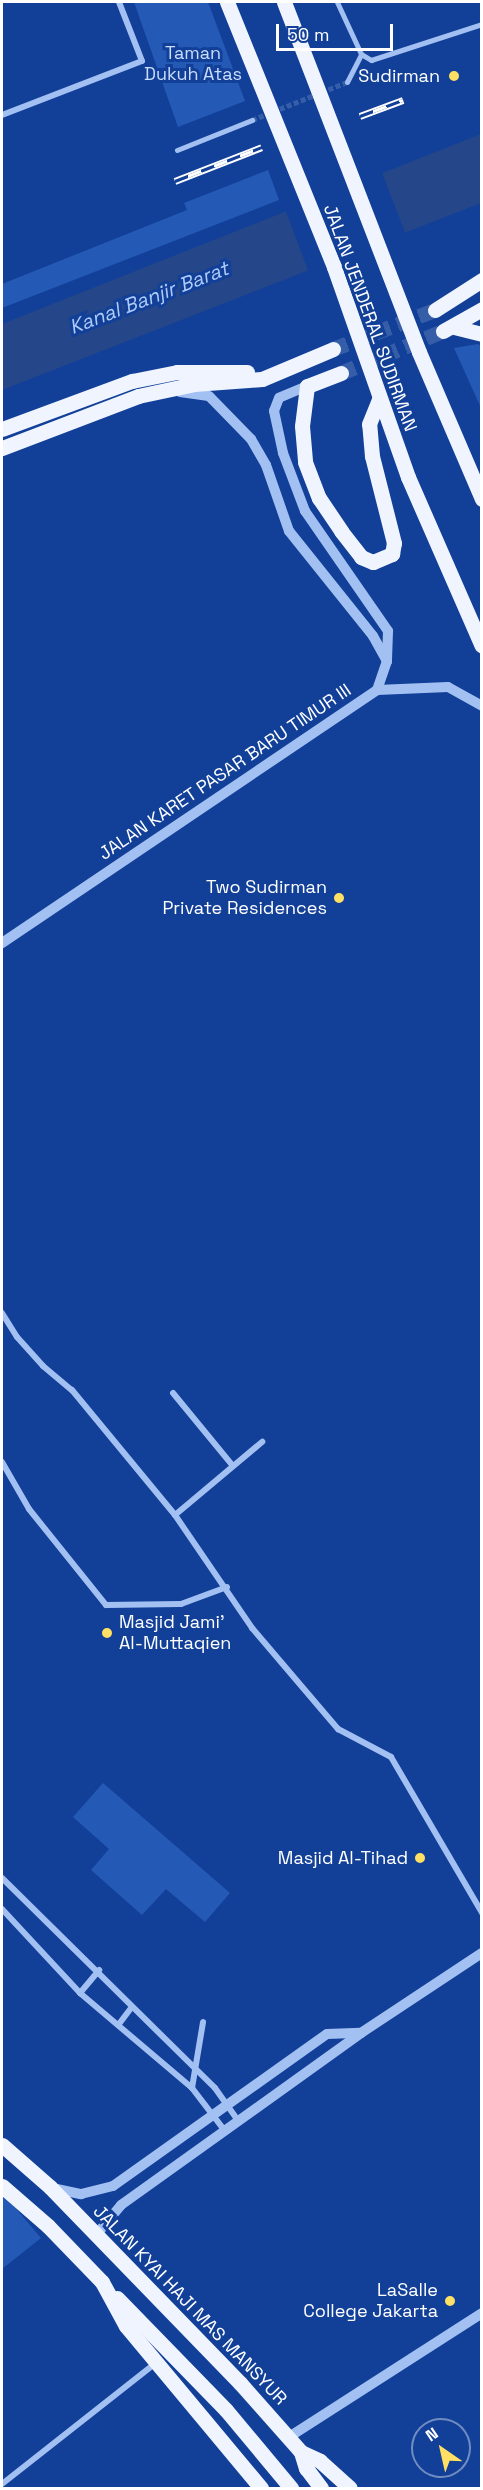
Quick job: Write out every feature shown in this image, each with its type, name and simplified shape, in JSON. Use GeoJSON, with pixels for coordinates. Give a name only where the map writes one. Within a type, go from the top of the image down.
{"type":"FeatureCollection","features":[{"type":"Feature","properties":{"kind":"main road","name":"JALAN JENDERAL SUDIRMAN"},"geometry":{"type":"LineString","coordinates":[[227,2],[334,267],[408,477],[482,646]]}},
{"type":"Feature","properties":{"kind":"main road","name":"JALAN JENDERAL SUDIRMAN"},"geometry":{"type":"LineString","coordinates":[[284,2],[419,352],[482,499]]}},
{"type":"Feature","properties":{"kind":"main road"},"geometry":{"type":"LineString","coordinates":[[435,310],[482,280]]}},
{"type":"Feature","properties":{"kind":"main road"},"geometry":{"type":"LineString","coordinates":[[482,309],[448,329],[482,334]]}},
{"type":"Feature","properties":{"kind":"main road"},"geometry":{"type":"LineString","coordinates":[[2,448],[138,396],[194,384],[262,379],[333,349]]}},
{"type":"Feature","properties":{"kind":"main road"},"geometry":{"type":"LineString","coordinates":[[2,429],[105,391],[177,372],[278,373]]}},
{"type":"Feature","properties":{"kind":"main road"},"geometry":{"type":"LineString","coordinates":[[341,373],[307,386],[302,440],[310,478],[358,553],[374,562],[392,554],[394,543],[372,456],[369,424],[379,399]]}},
{"type":"Feature","properties":{"kind":"main road","name":"JALAN KYAI HAJI MAS MANSYUR"},"geometry":{"type":"LineString","coordinates":[[2,2145],[50,2187],[301,2452],[320,2461],[350,2488]]}},
{"type":"Feature","properties":{"kind":"main road"},"geometry":{"type":"LineString","coordinates":[[2,2186],[48,2226],[226,2410],[291,2488]]}},
{"type":"Feature","properties":{"kind":"main road"},"geometry":{"type":"LineString","coordinates":[[102,2282],[126,2326],[261,2488]]}},
{"type":"Feature","properties":{"kind":"main road"},"geometry":{"type":"LineString","coordinates":[[301,2452],[306,2468],[321,2488]]}},
{"type":"Feature","properties":{"kind":"street"},"geometry":{"type":"LineString","coordinates":[[2,115],[142,61],[119,2]]}},
{"type":"Feature","properties":{"kind":"street"},"geometry":{"type":"LineString","coordinates":[[337,2],[361,54],[371,60],[482,24]]}},
{"type":"Feature","properties":{"kind":"street"},"geometry":{"type":"LineString","coordinates":[[348,82],[361,54]]}},
{"type":"Feature","properties":{"kind":"street"},"geometry":{"type":"LineString","coordinates":[[177,150],[252,120]]}},
{"type":"Feature","properties":{"kind":"street"},"geometry":{"type":"LineString","coordinates":[[307,386],[279,398],[274,411],[283,453],[305,511],[388,631],[387,662],[376,690]]}},
{"type":"Feature","properties":{"kind":"street"},"geometry":{"type":"LineString","coordinates":[[105,391],[138,396],[189,391],[209,396],[228,412],[266,465],[289,531],[374,636],[387,662]]}},
{"type":"Feature","properties":{"kind":"street","name":"JALAN KARET PASAR BARU TIMUR III"},"geometry":{"type":"LineString","coordinates":[[2,943],[376,690],[448,687],[482,706]]}},
{"type":"Feature","properties":{"kind":"street"},"geometry":{"type":"LineString","coordinates":[[2,1313],[17,1337],[43,1366],[72,1390],[175,1515],[227,1587],[252,1628],[338,1730],[391,1757],[482,1913]]}},
{"type":"Feature","properties":{"kind":"street"},"geometry":{"type":"LineString","coordinates":[[173,1393],[233,1466]]}},
{"type":"Feature","properties":{"kind":"street"},"geometry":{"type":"LineString","coordinates":[[175,1515],[262,1442]]}},
{"type":"Feature","properties":{"kind":"street"},"geometry":{"type":"LineString","coordinates":[[2,1462],[29,1509],[106,1605],[181,1604],[227,1587]]}},
{"type":"Feature","properties":{"kind":"street"},"geometry":{"type":"LineString","coordinates":[[2,1878],[99,1970],[132,2007],[197,2069],[239,2122]]}},
{"type":"Feature","properties":{"kind":"street"},"geometry":{"type":"LineString","coordinates":[[2,1909],[80,1993],[192,2088],[226,2132]]}},
{"type":"Feature","properties":{"kind":"street"},"geometry":{"type":"LineString","coordinates":[[96,2235],[121,2205],[226,2132],[361,2033],[482,1953]]}},
{"type":"Feature","properties":{"kind":"street"},"geometry":{"type":"LineString","coordinates":[[80,1993],[99,1970]]}},
{"type":"Feature","properties":{"kind":"street"},"geometry":{"type":"LineString","coordinates":[[119,2024],[132,2007]]}},
{"type":"Feature","properties":{"kind":"street"},"geometry":{"type":"LineString","coordinates":[[192,2088],[197,2069],[203,2022]]}},
{"type":"Feature","properties":{"kind":"street"},"geometry":{"type":"LineString","coordinates":[[50,2187],[81,2194],[113,2186],[327,2034],[361,2033]]}},
{"type":"Feature","properties":{"kind":"street"},"geometry":{"type":"LineString","coordinates":[[289,2437],[482,2313]]}},
{"type":"Feature","properties":{"kind":"street"},"geometry":{"type":"LineString","coordinates":[[2,2484],[157,2362]]}},
{"type":"Feature","properties":{"kind":"green space","name":"Taman Dukuh Atas"},"geometry":{"type":"Polygon","coordinates":[[[134,2],[208,2],[245,101],[178,127],[134,2]]]}},
{"type":"Feature","properties":{"kind":"green space"},"geometry":{"type":"Polygon","coordinates":[[[268,170],[279,200],[2,308],[2,284],[187,210],[184,203],[268,170]]]}},
{"type":"Feature","properties":{"kind":"green space"},"geometry":{"type":"Polygon","coordinates":[[[478,344],[481,346],[481,408],[454,348],[478,344]]]}},
{"type":"Feature","properties":{"kind":"green space"},"geometry":{"type":"Polygon","coordinates":[[[103,1783],[230,1893],[205,1922],[166,1889],[142,1915],[91,1870],[109,1849],[73,1817],[103,1783]]]}},
{"type":"Feature","properties":{"kind":"green space"},"geometry":{"type":"Polygon","coordinates":[[[2,2192],[41,2238],[2,2269],[2,2192]]]}},
{"type":"Feature","properties":{"kind":"water","name":"Kanal Banjir Barat"},"geometry":{"type":"Polygon","coordinates":[[[481,134],[481,203],[2,390],[2,324],[481,134]]]}},
{"type":"Feature","properties":{"kind":"pier"},"geometry":{"type":"Polygon","coordinates":[[[381,170],[406,235],[309,273],[285,209],[381,170]]]}},
{"type":"Feature","properties":{"kind":"tunnel"},"geometry":{"type":"LineString","coordinates":[[252,120],[347,82]]}},
{"type":"Feature","properties":{"kind":"tunnel"},"geometry":{"type":"LineString","coordinates":[[333,349],[435,310]]}},
{"type":"Feature","properties":{"kind":"tunnel"},"geometry":{"type":"LineString","coordinates":[[341,373],[443,331]]}},
{"type":"Feature","properties":{"kind":"railway"},"geometry":{"type":"LineString","coordinates":[[360,116],[403,100]]}},
{"type":"Feature","properties":{"kind":"railway"},"geometry":{"type":"LineString","coordinates":[[175,181],[262,147]]}},
{"type":"Feature","properties":{"kind":"place","name":"Sudirman"},"geometry":{"type":"Point","coordinates":[454,76]}},
{"type":"Feature","properties":{"kind":"place","name":"Two Sudirman Private Residences"},"geometry":{"type":"Point","coordinates":[339,898]}},
{"type":"Feature","properties":{"kind":"place","name":"Masjid Jami' Al-Muttaqien"},"geometry":{"type":"Point","coordinates":[107,1633]}},
{"type":"Feature","properties":{"kind":"place","name":"Masjid Al-Tihad"},"geometry":{"type":"Point","coordinates":[420,1858]}},
{"type":"Feature","properties":{"kind":"place","name":"LaSalle College Jakarta"},"geometry":{"type":"Point","coordinates":[450,2301]}}]}
